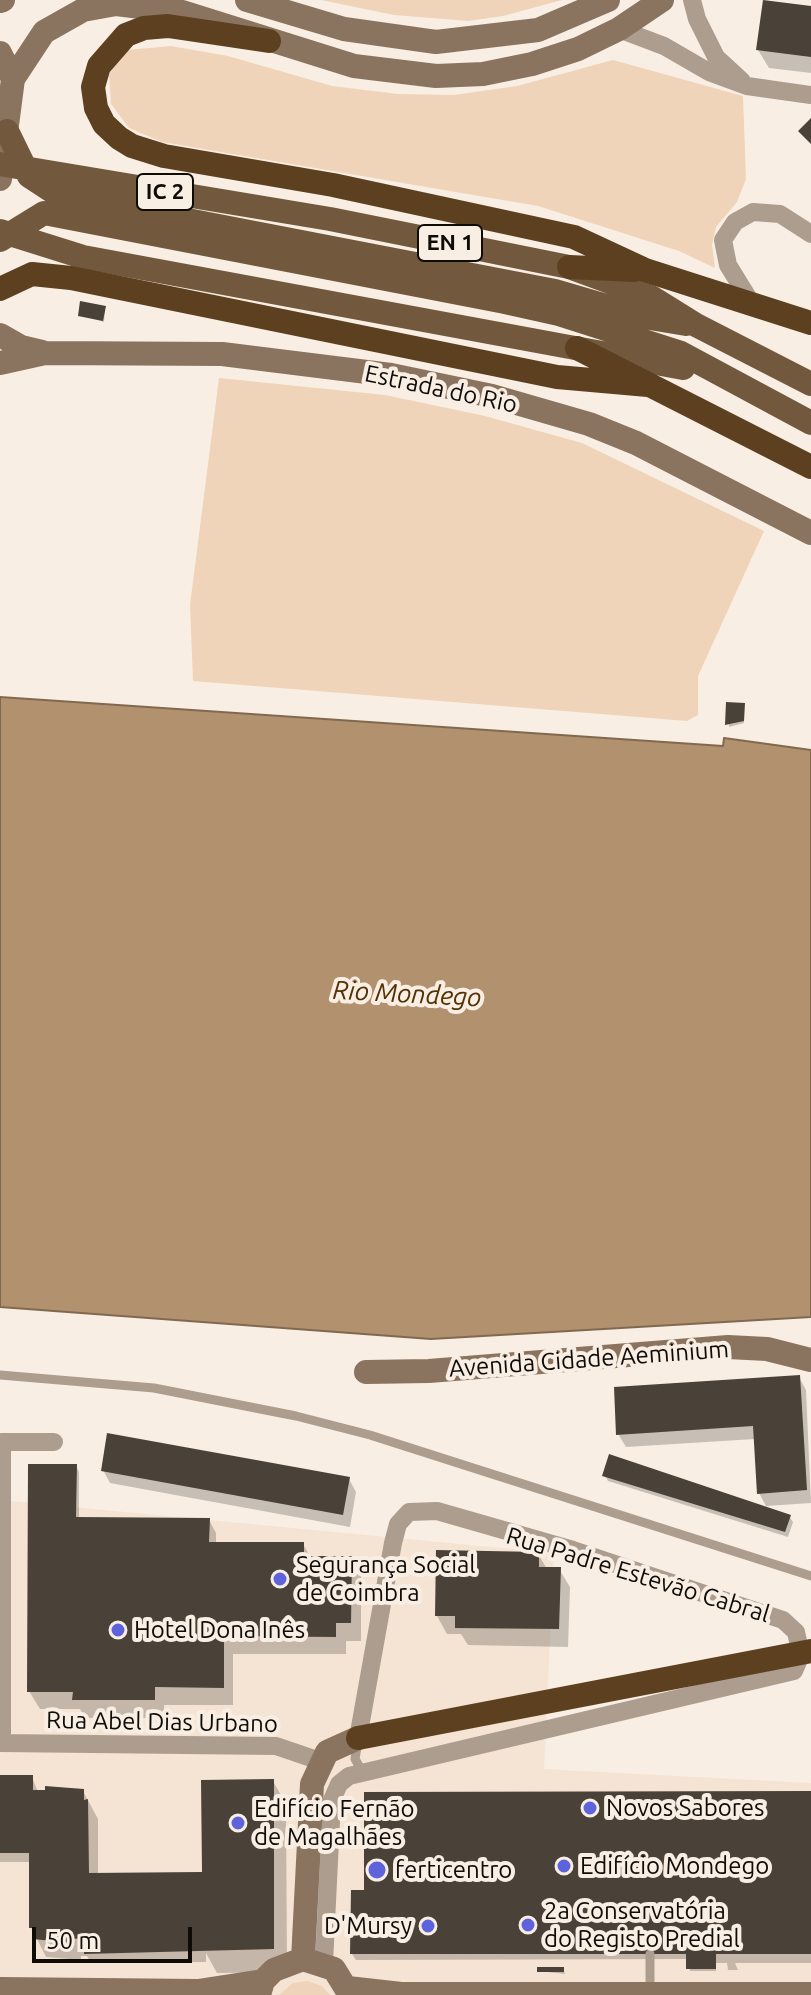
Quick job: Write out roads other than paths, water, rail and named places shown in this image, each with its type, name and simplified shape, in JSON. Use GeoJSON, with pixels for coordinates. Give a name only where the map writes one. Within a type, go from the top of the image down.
{"type":"FeatureCollection","features":[{"type":"Feature","properties":{"kind":"highway"},"geometry":{"type":"LineString","coordinates":[[269,41],[168,26],[144,28],[126,35],[99,66],[93,87],[96,108],[104,124],[119,138],[132,146],[164,156],[333,185],[574,237],[645,270],[811,323]]}},
{"type":"Feature","properties":{"kind":"highway"},"geometry":{"type":"LineString","coordinates":[[569,267],[645,270]]}},
{"type":"Feature","properties":{"kind":"highway"},"geometry":{"type":"LineString","coordinates":[[0,289],[32,274],[71,278],[557,377],[648,385]]}},
{"type":"Feature","properties":{"kind":"highway"},"geometry":{"type":"LineString","coordinates":[[577,348],[709,412],[811,467]]}},
{"type":"Feature","properties":{"kind":"highway"},"geometry":{"type":"LineString","coordinates":[[358,1738],[534,1702],[773,1661],[811,1651]]}},
{"type":"Feature","properties":{"kind":"main road"},"geometry":{"type":"LineString","coordinates":[[247,0],[344,29],[436,42],[538,30],[608,0]]}},
{"type":"Feature","properties":{"kind":"main road"},"geometry":{"type":"LineString","coordinates":[[0,179],[13,79],[28,52],[60,20],[83,10],[116,4],[182,12],[354,66],[436,76],[483,74],[532,64],[578,49],[619,29],[662,0]]}},
{"type":"Feature","properties":{"kind":"main road"},"geometry":{"type":"LineString","coordinates":[[0,53],[13,79]]}},
{"type":"Feature","properties":{"kind":"main road"},"geometry":{"type":"LineString","coordinates":[[7,131],[29,176],[58,195],[555,291],[644,317],[696,325]]}},
{"type":"Feature","properties":{"kind":"main road","name":"IC 2"},"geometry":{"type":"LineString","coordinates":[[0,164],[330,219]]}},
{"type":"Feature","properties":{"kind":"main road"},"geometry":{"type":"LineString","coordinates":[[0,240],[44,213],[88,219],[559,314],[681,353],[811,423]]}},
{"type":"Feature","properties":{"kind":"main road","name":"EN 1"},"geometry":{"type":"LineString","coordinates":[[330,219],[569,267]]}},
{"type":"Feature","properties":{"kind":"main road"},"geometry":{"type":"LineString","coordinates":[[0,231],[83,257],[638,358],[724,378]]}},
{"type":"Feature","properties":{"kind":"main road"},"geometry":{"type":"LineString","coordinates":[[569,267],[651,297],[696,325],[811,384]]}},
{"type":"Feature","properties":{"kind":"main road","name":"Estrada do Rio"},"geometry":{"type":"LineString","coordinates":[[0,335],[21,347],[45,353]]}},
{"type":"Feature","properties":{"kind":"main road","name":"Estrada do Rio"},"geometry":{"type":"LineString","coordinates":[[0,363],[45,353],[222,354],[391,375],[492,396],[589,424],[636,443],[811,533]]}},
{"type":"Feature","properties":{"kind":"main road","name":"Avenida Cidade Aeminium"},"geometry":{"type":"LineString","coordinates":[[366,1372],[429,1371],[728,1347],[767,1349],[811,1360]]}},
{"type":"Feature","properties":{"kind":"main road"},"geometry":{"type":"LineString","coordinates":[[314,1961],[312,1784],[320,1761],[327,1752],[358,1738]]}},
{"type":"Feature","properties":{"kind":"main road"},"geometry":{"type":"LineString","coordinates":[[0,1989],[198,1991],[261,1988],[288,1962],[314,1961],[349,1991],[401,1994],[811,1994]]}},
{"type":"Feature","properties":{"kind":"street"},"geometry":{"type":"LineString","coordinates":[[692,0],[716,57],[747,86]]}},
{"type":"Feature","properties":{"kind":"street"},"geometry":{"type":"LineString","coordinates":[[619,29],[664,46],[709,72],[747,86],[811,95]]}},
{"type":"Feature","properties":{"kind":"street"},"geometry":{"type":"LineString","coordinates":[[752,304],[728,265],[723,240],[735,222],[753,212],[780,214],[811,234]]}},
{"type":"Feature","properties":{"kind":"street"},"geometry":{"type":"LineString","coordinates":[[1,1743],[2,1442],[54,1442]]}},
{"type":"Feature","properties":{"kind":"street","name":"Rua Padre Estevão Cabral"},"geometry":{"type":"LineString","coordinates":[[339,1784],[362,1771],[619,1715],[803,1669],[801,1655],[796,1632],[783,1620],[573,1550],[437,1511],[409,1512],[398,1524],[393,1543],[358,1738]]}},
{"type":"Feature","properties":{"kind":"street"},"geometry":{"type":"LineString","coordinates":[[783,1620],[811,1629]]}},
{"type":"Feature","properties":{"kind":"street","name":"Rua Abel Dias Urbano"},"geometry":{"type":"LineString","coordinates":[[1,1743],[276,1746],[320,1761]]}},
{"type":"Feature","properties":{"kind":"street"},"geometry":{"type":"LineString","coordinates":[[314,1961],[332,1800],[339,1784]]}},
{"type":"Feature","properties":{"kind":"lane"},"geometry":{"type":"LineString","coordinates":[[0,1375],[154,1388],[272,1410],[370,1435],[811,1576]]}},
{"type":"Feature","properties":{"kind":"lane"},"geometry":{"type":"LineString","coordinates":[[358,1738],[355,1759],[362,1771]]}},
{"type":"Feature","properties":{"kind":"lane"},"geometry":{"type":"LineString","coordinates":[[320,1761],[328,1765],[339,1784]]}},
{"type":"Feature","properties":{"kind":"lane"},"geometry":{"type":"LineString","coordinates":[[650,1954],[650,1994]]}},
{"type":"Feature","properties":{"kind":"water","name":"Rio Mondego"},"geometry":{"type":"Polygon","coordinates":[[[0,697],[723,746],[724,738],[811,750],[811,1317],[431,1339],[0,1307],[0,697]]]}},
{"type":"Feature","properties":{"kind":"place","name":"Segurança Social de Coimbra"},"geometry":{"type":"Point","coordinates":[280,1579]}},
{"type":"Feature","properties":{"kind":"place","name":"Hotel Dona Inês"},"geometry":{"type":"Point","coordinates":[118,1630]}},
{"type":"Feature","properties":{"kind":"place","name":"Novos Sabores"},"geometry":{"type":"Point","coordinates":[590,1808]}},
{"type":"Feature","properties":{"kind":"place","name":"Edifício Fernão de Magalhães"},"geometry":{"type":"Point","coordinates":[238,1823]}},
{"type":"Feature","properties":{"kind":"place","name":"Edifício Mondego"},"geometry":{"type":"Point","coordinates":[564,1866]}},
{"type":"Feature","properties":{"kind":"place","name":"ferticentro"},"geometry":{"type":"Point","coordinates":[377,1870]}},
{"type":"Feature","properties":{"kind":"place","name":"2a Conservatória do Registo Predial"},"geometry":{"type":"Point","coordinates":[528,1925]}},
{"type":"Feature","properties":{"kind":"place","name":"D'Mursy"},"geometry":{"type":"Point","coordinates":[428,1926]}}]}
